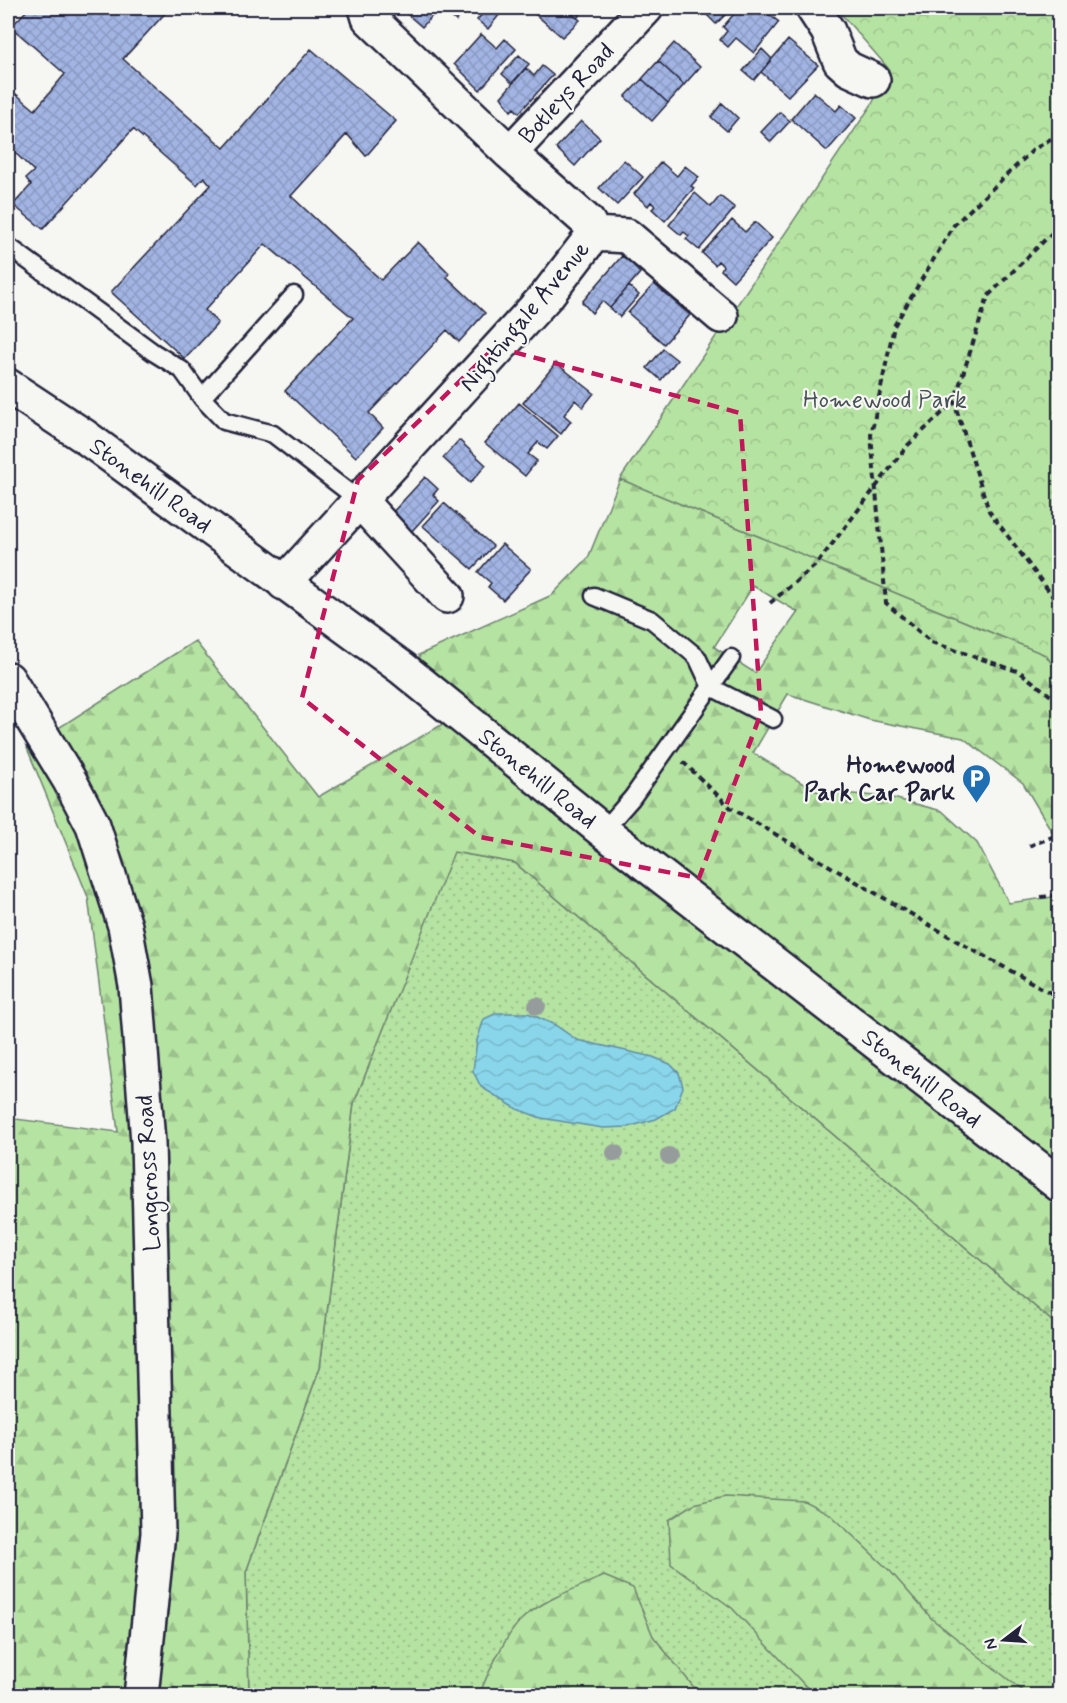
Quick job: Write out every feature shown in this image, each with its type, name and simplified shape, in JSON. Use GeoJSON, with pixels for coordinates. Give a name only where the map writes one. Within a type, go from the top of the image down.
{"type":"FeatureCollection","features":[{"type":"Feature","properties":{"kind":"street","name":"Nightingale Avenue"},"geometry":{"type":"LineString","coordinates":[[284,583],[548,294],[594,234],[588,222],[510,153],[369,18],[366,8]]}},
{"type":"Feature","properties":{"kind":"street","name":"Botleys Road"},"geometry":{"type":"LineString","coordinates":[[510,153],[646,8]]}},
{"type":"Feature","properties":{"kind":"street"},"geometry":{"type":"LineString","coordinates":[[813,8],[828,31],[840,61],[849,69],[873,80]]}},
{"type":"Feature","properties":{"kind":"street"},"geometry":{"type":"LineString","coordinates":[[594,234],[627,236],[721,316]]}},
{"type":"Feature","properties":{"kind":"street","name":"Stonehill Road"},"geometry":{"type":"LineString","coordinates":[[8,386],[84,436],[402,669],[603,831],[1059,1185]]}},
{"type":"Feature","properties":{"kind":"street"},"geometry":{"type":"LineString","coordinates":[[360,501],[447,596]]}},
{"type":"Feature","properties":{"kind":"street","name":"Longcross Road"},"geometry":{"type":"LineString","coordinates":[[8,679],[70,780],[93,825],[125,926],[136,986],[148,1142],[158,1533],[141,1695]]}},
{"type":"Feature","properties":{"kind":"lane"},"geometry":{"type":"LineString","coordinates":[[8,246],[153,352],[182,370],[202,398],[224,421],[273,434],[360,501]]}},
{"type":"Feature","properties":{"kind":"lane"},"geometry":{"type":"LineString","coordinates":[[202,398],[294,295]]}},
{"type":"Feature","properties":{"kind":"lane"},"geometry":{"type":"LineString","coordinates":[[594,596],[652,620],[697,657],[711,687],[773,719]]}},
{"type":"Feature","properties":{"kind":"lane"},"geometry":{"type":"LineString","coordinates":[[603,831],[632,798],[731,658]]}},
{"type":"Feature","properties":{"kind":"path"},"geometry":{"type":"LineString","coordinates":[[1059,133],[1033,150],[954,225],[894,326],[871,435],[886,603],[931,642],[1020,672],[1059,703]]}},
{"type":"Feature","properties":{"kind":"path"},"geometry":{"type":"LineString","coordinates":[[770,603],[816,565],[874,486],[908,445],[954,402],[988,296],[1059,225]]}},
{"type":"Feature","properties":{"kind":"path"},"geometry":{"type":"LineString","coordinates":[[954,402],[989,511],[1059,606]]}},
{"type":"Feature","properties":{"kind":"path"},"geometry":{"type":"LineString","coordinates":[[668,748],[731,808],[962,944],[1059,998]]}},
{"type":"Feature","properties":{"kind":"path"},"geometry":{"type":"LineString","coordinates":[[1029,846],[1059,834]]}},
{"type":"Feature","properties":{"kind":"path"},"geometry":{"type":"LineString","coordinates":[[1041,897],[1059,896]]}},
{"type":"Feature","properties":{"kind":"highlighted area"},"geometry":{"type":"Polygon","coordinates":[[[495,347],[740,413],[761,713],[699,878],[480,837],[302,698],[358,480],[495,347]]]}},
{"type":"Feature","properties":{"kind":"green space","name":"Homewood Park"},"geometry":{"type":"Polygon","coordinates":[[[836,8],[1059,8],[1059,674],[1046,655],[620,479],[872,104],[889,69],[836,8]]]}},
{"type":"Feature","properties":{"kind":"green space"},"geometry":{"type":"Polygon","coordinates":[[[620,479],[1046,655],[1059,674],[1059,862],[1054,835],[1023,783],[963,738],[870,720],[788,694],[753,753],[815,791],[889,797],[942,811],[977,843],[1009,903],[1059,896],[1059,1327],[515,863],[454,852],[354,1103],[320,1367],[246,1572],[249,1695],[8,1696],[8,1118],[118,1132],[88,897],[27,748],[195,641],[318,797],[443,724],[419,655],[552,595],[588,558],[620,479]],[[753,586],[714,647],[755,673],[798,612],[753,586]]]}},
{"type":"Feature","properties":{"kind":"green space"},"geometry":{"type":"Polygon","coordinates":[[[453,852],[515,863],[1059,1327],[1059,1695],[249,1695],[246,1572],[320,1367],[354,1103],[453,852]]]}},
{"type":"Feature","properties":{"kind":"green space"},"geometry":{"type":"Polygon","coordinates":[[[725,1496],[804,1501],[830,1514],[891,1572],[932,1619],[1028,1695],[814,1695],[732,1608],[671,1564],[669,1520],[694,1504],[725,1496]]]}},
{"type":"Feature","properties":{"kind":"green space"},"geometry":{"type":"Polygon","coordinates":[[[604,1576],[633,1588],[653,1636],[700,1695],[479,1695],[503,1644],[522,1619],[550,1600],[604,1576]]]}},
{"type":"Feature","properties":{"kind":"water"},"geometry":{"type":"Polygon","coordinates":[[[497,1013],[528,1013],[555,1025],[577,1040],[653,1057],[670,1064],[679,1073],[683,1087],[675,1108],[656,1119],[628,1127],[603,1128],[541,1118],[517,1109],[481,1087],[473,1071],[477,1040],[484,1019],[497,1013]]]}},
{"type":"Feature","properties":{"kind":"building"},"geometry":{"type":"Polygon","coordinates":[[[29,8],[53,8],[56,11],[59,8],[170,8],[123,59],[224,148],[311,49],[396,121],[366,156],[347,134],[291,196],[381,280],[418,242],[449,273],[447,277],[485,313],[459,342],[447,330],[369,413],[383,428],[356,457],[285,391],[353,318],[265,244],[205,310],[218,323],[185,359],[111,292],[211,185],[204,177],[197,185],[133,129],[43,229],[13,205],[31,185],[26,178],[34,171],[8,146],[8,103],[16,94],[35,110],[65,74],[11,27],[29,8]]]}},
{"type":"Feature","properties":{"kind":"building"},"geometry":{"type":"Polygon","coordinates":[[[400,8],[425,8],[432,16],[422,27],[400,8]]]}},
{"type":"Feature","properties":{"kind":"building"},"geometry":{"type":"Polygon","coordinates":[[[441,8],[462,8],[465,10],[456,21],[441,8]]]}},
{"type":"Feature","properties":{"kind":"building"},"geometry":{"type":"Polygon","coordinates":[[[488,8],[504,9],[488,29],[477,20],[488,8]]]}},
{"type":"Feature","properties":{"kind":"building"},"geometry":{"type":"Polygon","coordinates":[[[528,8],[565,8],[580,20],[562,37],[528,8]]]}},
{"type":"Feature","properties":{"kind":"building"},"geometry":{"type":"Polygon","coordinates":[[[565,8],[591,8],[586,13],[584,10],[577,18],[565,8]]]}},
{"type":"Feature","properties":{"kind":"building"},"geometry":{"type":"Polygon","coordinates":[[[699,8],[715,8],[708,16],[699,8]]]}},
{"type":"Feature","properties":{"kind":"building"},"geometry":{"type":"Polygon","coordinates":[[[715,8],[732,8],[716,24],[708,16],[715,8]]]}},
{"type":"Feature","properties":{"kind":"building"},"geometry":{"type":"Polygon","coordinates":[[[739,8],[760,8],[779,22],[754,53],[736,38],[728,47],[720,40],[727,31],[723,27],[739,8]]]}},
{"type":"Feature","properties":{"kind":"building"},"geometry":{"type":"Polygon","coordinates":[[[481,34],[497,48],[505,39],[516,49],[480,90],[454,64],[481,34]]]}},
{"type":"Feature","properties":{"kind":"building"},"geometry":{"type":"Polygon","coordinates":[[[788,40],[818,65],[788,96],[761,72],[788,40]]]}},
{"type":"Feature","properties":{"kind":"building"},"geometry":{"type":"Polygon","coordinates":[[[674,43],[700,67],[684,85],[658,61],[674,43]]]}},
{"type":"Feature","properties":{"kind":"building"},"geometry":{"type":"Polygon","coordinates":[[[762,49],[772,59],[754,80],[743,71],[762,49]]]}},
{"type":"Feature","properties":{"kind":"building"},"geometry":{"type":"Polygon","coordinates":[[[519,55],[529,64],[512,83],[502,74],[519,55]]]}},
{"type":"Feature","properties":{"kind":"building"},"geometry":{"type":"Polygon","coordinates":[[[658,61],[684,85],[668,103],[642,79],[658,61]]]}},
{"type":"Feature","properties":{"kind":"building"},"geometry":{"type":"Polygon","coordinates":[[[542,66],[553,75],[519,113],[514,108],[511,111],[501,97],[526,68],[534,76],[542,66]]]}},
{"type":"Feature","properties":{"kind":"building"},"geometry":{"type":"Polygon","coordinates":[[[642,79],[668,103],[652,121],[625,97],[642,79]]]}},
{"type":"Feature","properties":{"kind":"building"},"geometry":{"type":"Polygon","coordinates":[[[814,92],[836,111],[841,105],[856,118],[827,151],[791,119],[814,92]]]}},
{"type":"Feature","properties":{"kind":"building"},"geometry":{"type":"Polygon","coordinates":[[[722,103],[738,118],[727,131],[711,117],[722,103]]]}},
{"type":"Feature","properties":{"kind":"building"},"geometry":{"type":"Polygon","coordinates":[[[780,112],[790,121],[771,142],[761,132],[780,112]]]}},
{"type":"Feature","properties":{"kind":"building"},"geometry":{"type":"Polygon","coordinates":[[[581,121],[600,138],[575,166],[556,148],[581,121]]]}},
{"type":"Feature","properties":{"kind":"building"},"geometry":{"type":"Polygon","coordinates":[[[624,160],[643,177],[617,205],[599,188],[624,160]]]}},
{"type":"Feature","properties":{"kind":"building"},"geometry":{"type":"Polygon","coordinates":[[[661,162],[677,176],[685,166],[699,177],[691,186],[694,188],[665,221],[652,209],[655,206],[651,202],[648,206],[634,194],[661,162]]]}},
{"type":"Feature","properties":{"kind":"building"},"geometry":{"type":"Polygon","coordinates":[[[695,193],[711,207],[720,196],[735,208],[699,250],[686,239],[689,236],[684,232],[681,235],[669,225],[695,193]]]}},
{"type":"Feature","properties":{"kind":"building"},"geometry":{"type":"Polygon","coordinates":[[[732,220],[745,232],[755,222],[772,238],[733,281],[721,270],[723,266],[718,261],[715,265],[702,253],[732,220]]]}},
{"type":"Feature","properties":{"kind":"building"},"geometry":{"type":"Polygon","coordinates":[[[622,256],[637,265],[635,268],[640,273],[610,308],[602,301],[592,313],[582,302],[622,256]]]}},
{"type":"Feature","properties":{"kind":"building"},"geometry":{"type":"Polygon","coordinates":[[[654,284],[690,315],[664,344],[628,313],[654,284]]]}},
{"type":"Feature","properties":{"kind":"building"},"geometry":{"type":"Polygon","coordinates":[[[629,286],[639,295],[620,317],[610,308],[629,286]]]}},
{"type":"Feature","properties":{"kind":"building"},"geometry":{"type":"Polygon","coordinates":[[[663,349],[677,360],[661,380],[647,368],[663,349]]]}},
{"type":"Feature","properties":{"kind":"building"},"geometry":{"type":"Polygon","coordinates":[[[556,363],[594,393],[583,407],[575,400],[564,415],[571,421],[561,434],[523,403],[556,363]]]}},
{"type":"Feature","properties":{"kind":"building"},"geometry":{"type":"Polygon","coordinates":[[[519,403],[558,436],[547,449],[538,442],[528,454],[537,461],[525,476],[485,443],[519,403]]]}},
{"type":"Feature","properties":{"kind":"building"},"geometry":{"type":"Polygon","coordinates":[[[459,440],[486,465],[470,483],[443,458],[459,440]]]}},
{"type":"Feature","properties":{"kind":"building"},"geometry":{"type":"Polygon","coordinates":[[[425,477],[438,489],[433,495],[439,501],[411,532],[391,514],[425,477]]]}},
{"type":"Feature","properties":{"kind":"building"},"geometry":{"type":"Polygon","coordinates":[[[444,503],[493,546],[472,569],[423,526],[444,503]]]}},
{"type":"Feature","properties":{"kind":"building"},"geometry":{"type":"Polygon","coordinates":[[[502,544],[531,569],[503,600],[488,587],[491,583],[478,572],[502,544]]]}},
{"type":"Feature","properties":{"kind":"place","name":"Homewood Park Car Park"},"geometry":{"type":"Point","coordinates":[976,804]}}]}
